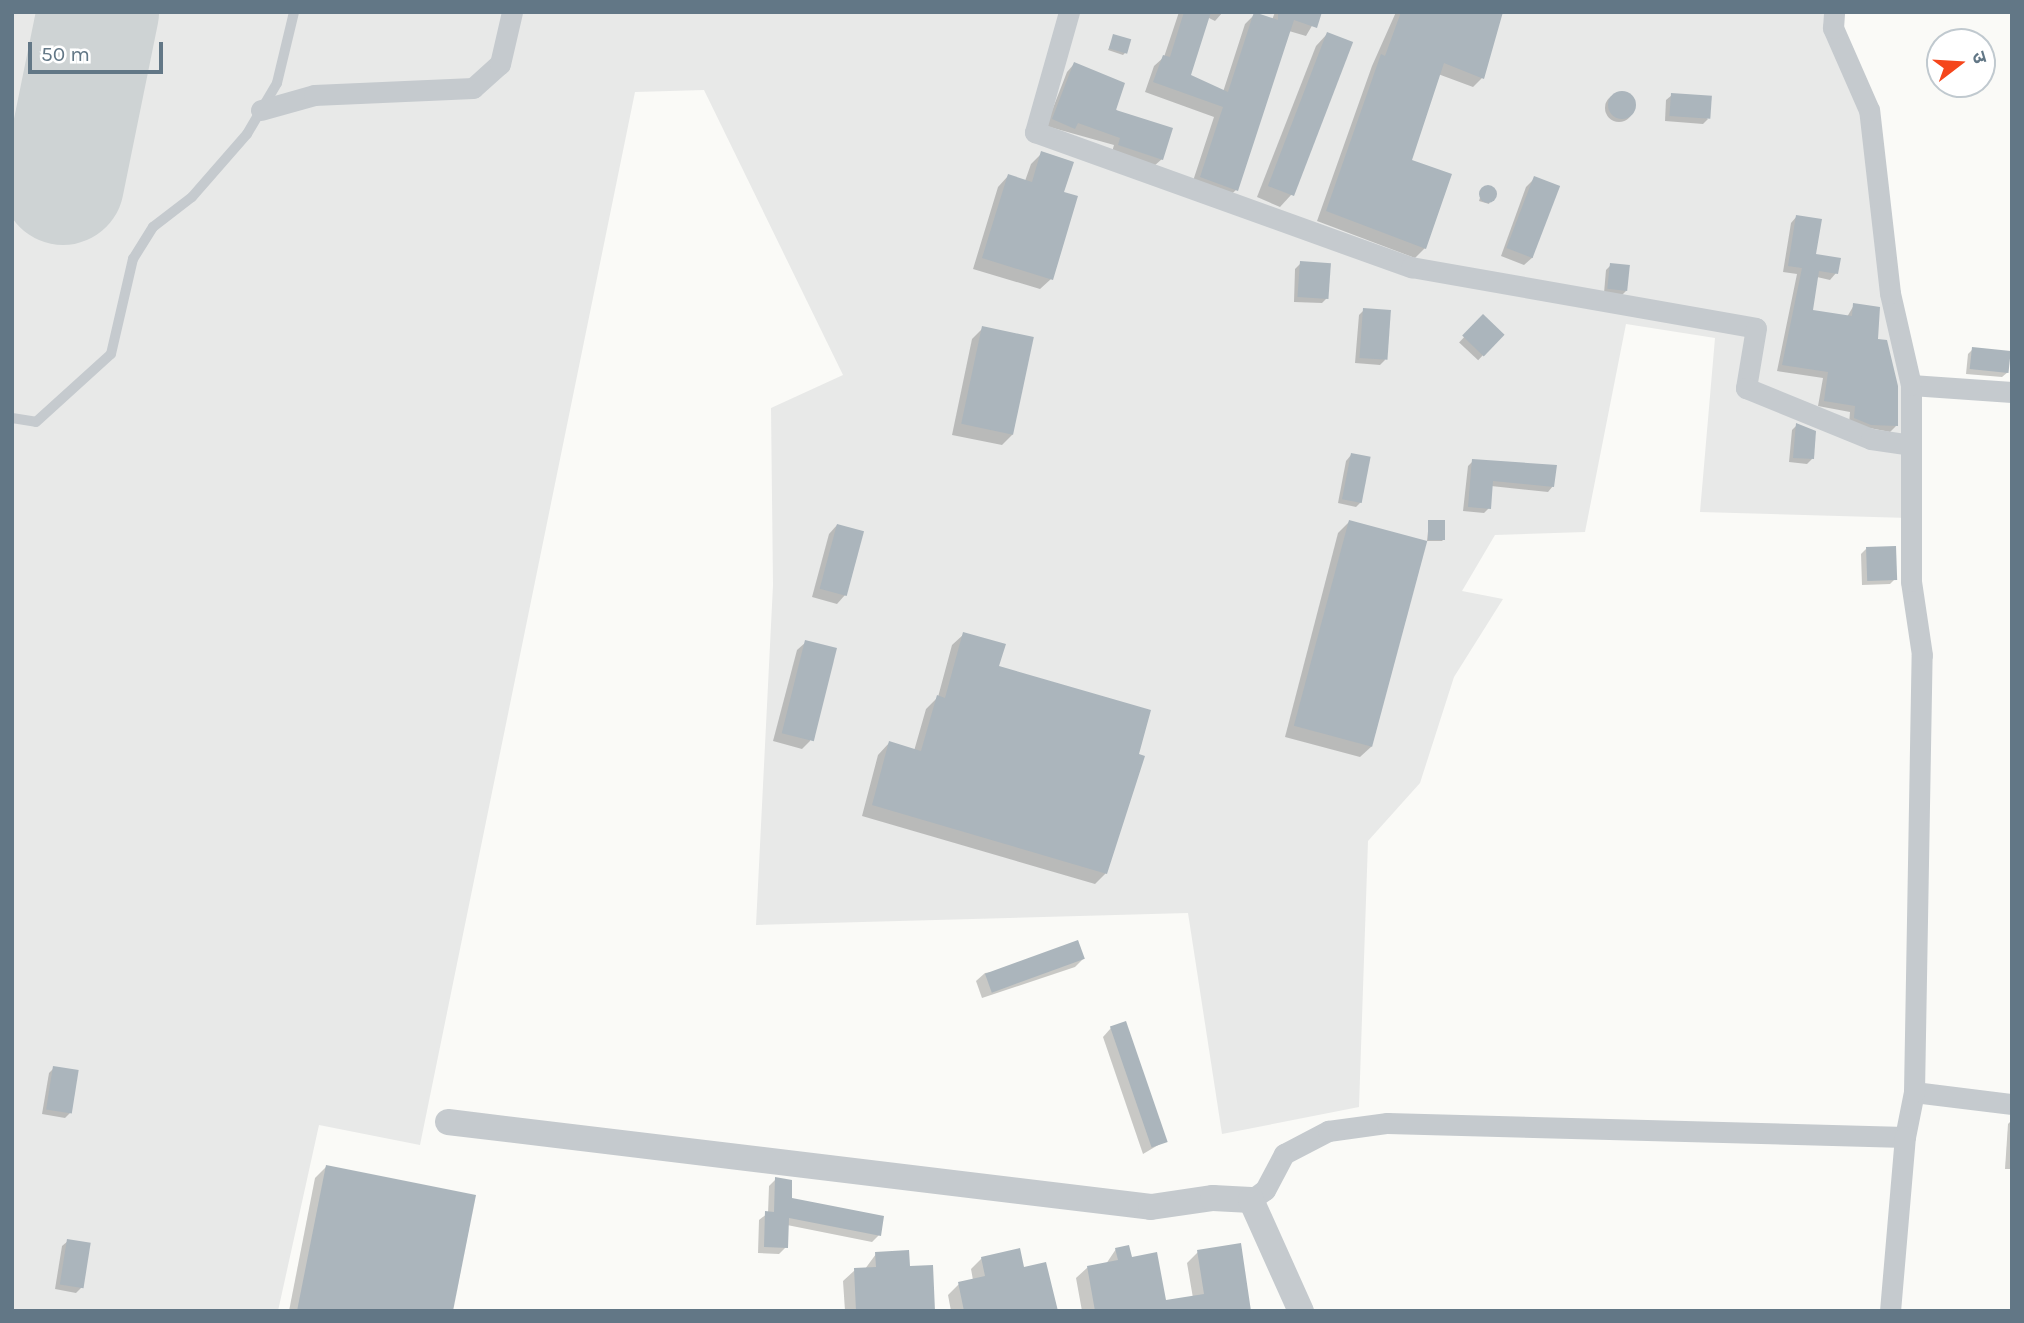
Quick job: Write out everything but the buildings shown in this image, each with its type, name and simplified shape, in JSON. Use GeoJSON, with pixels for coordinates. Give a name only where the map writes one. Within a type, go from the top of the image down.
{"type":"FeatureCollection","features":[{"type":"Feature","properties":{"kind":"street"},"geometry":{"type":"LineString","coordinates":[[261,110],[314,95],[473,88],[500,64],[512,12]]}},
{"type":"Feature","properties":{"kind":"street"},"geometry":{"type":"LineString","coordinates":[[1069,12],[1035,132],[1411,267],[1756,328],[1746,388],[1871,439],[1911,444]]}},
{"type":"Feature","properties":{"kind":"street"},"geometry":{"type":"LineString","coordinates":[[1834,12],[1833,28],[1869,110],[1890,293],[1911,385],[1911,581],[1922,655],[1914,1093],[1905,1137],[1890,1311]]}},
{"type":"Feature","properties":{"kind":"street"},"geometry":{"type":"LineString","coordinates":[[1911,385],[2012,392]]}},
{"type":"Feature","properties":{"kind":"street"},"geometry":{"type":"LineString","coordinates":[[1914,1093],[2012,1104]]}},
{"type":"Feature","properties":{"kind":"street"},"geometry":{"type":"LineString","coordinates":[[448,1122],[1151,1207],[1213,1198],[1251,1200],[1265,1190],[1284,1154],[1328,1131],[1387,1123],[1905,1137]]}},
{"type":"Feature","properties":{"kind":"street"},"geometry":{"type":"LineString","coordinates":[[1251,1200],[1301,1311]]}},
{"type":"Feature","properties":{"kind":"lane"},"geometry":{"type":"LineString","coordinates":[[12,418],[36,422],[111,354],[133,259],[153,227],[192,197],[247,134],[277,83],[294,12]]}},
{"type":"Feature","properties":{"kind":"shaded area"},"geometry":{"type":"Polygon","coordinates":[[[12,12],[1838,12],[1875,109],[1901,301],[1909,518],[1700,512],[1715,338],[1626,324],[1585,532],[1495,535],[1462,591],[1503,599],[1454,677],[1420,783],[1368,841],[1359,1107],[1222,1134],[1188,913],[756,925],[773,585],[771,408],[843,375],[704,90],[635,92],[420,1145],[319,1125],[278,1311],[12,1311],[12,12]]]}},
{"type":"Feature","properties":{"kind":"runway"},"geometry":{"type":"LineString","coordinates":[[63,184],[98,12]]}}]}
